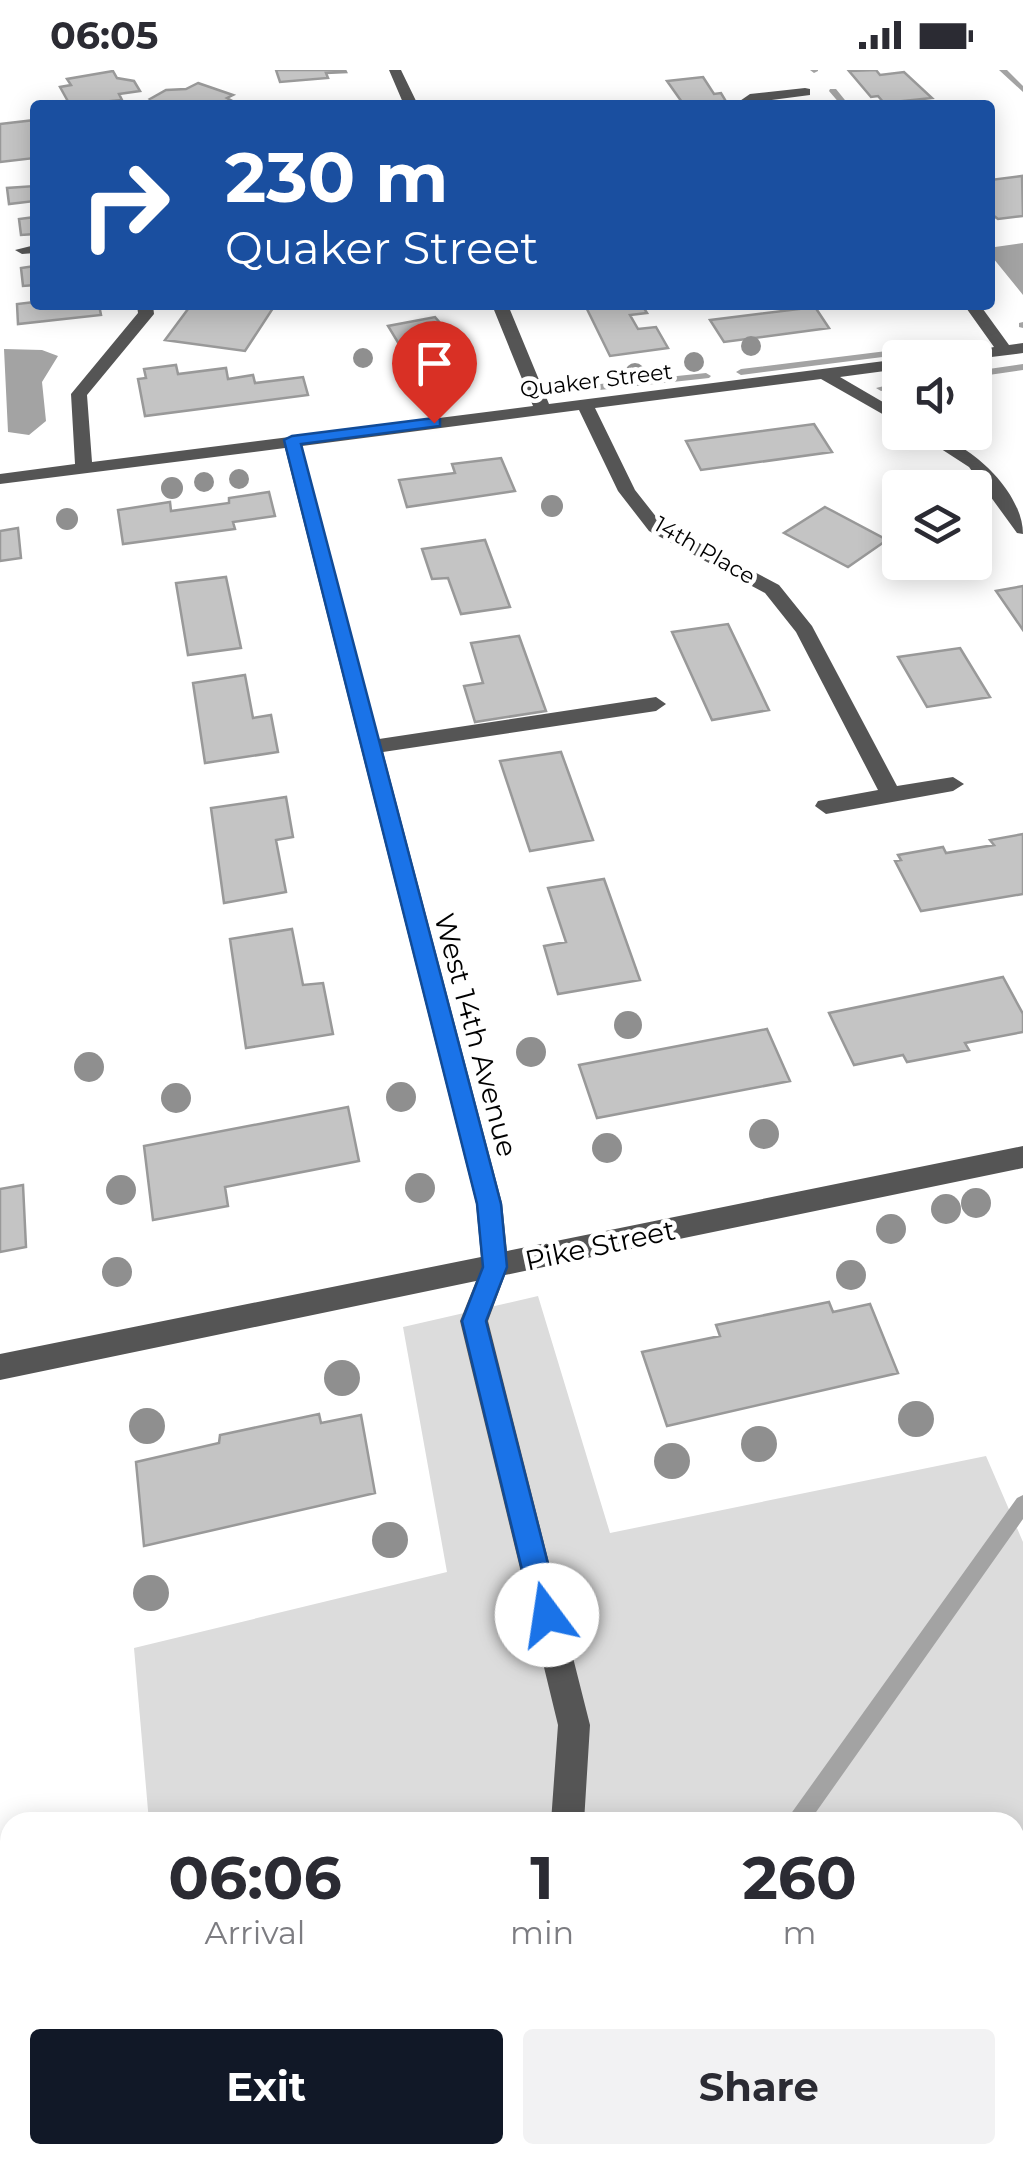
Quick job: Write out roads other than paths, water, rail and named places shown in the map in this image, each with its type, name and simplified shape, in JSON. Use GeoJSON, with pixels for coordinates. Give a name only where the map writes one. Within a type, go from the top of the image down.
{"type":"FeatureCollection","features":[{"type":"Feature","properties":{"kind":"street"},"geometry":{"type":"LineString","coordinates":[[395,70],[409,100]]}},
{"type":"Feature","properties":{"kind":"street"},"geometry":{"type":"LineString","coordinates":[[747,100],[800,87],[811,100]]}},
{"type":"Feature","properties":{"kind":"street"},"geometry":{"type":"LineString","coordinates":[[84,468],[79,394],[146,310]]}},
{"type":"Feature","properties":{"kind":"street"},"geometry":{"type":"LineString","coordinates":[[502,310],[543,409]]}},
{"type":"Feature","properties":{"kind":"street"},"geometry":{"type":"LineString","coordinates":[[976,310],[1004,350]]}},
{"type":"Feature","properties":{"kind":"street"},"geometry":{"type":"LineString","coordinates":[[992,352],[1023,348]]}},
{"type":"Feature","properties":{"kind":"street","name":"Quaker Street"},"geometry":{"type":"LineString","coordinates":[[0,479],[882,366]]}},
{"type":"Feature","properties":{"kind":"street"},"geometry":{"type":"LineString","coordinates":[[824,374],[882,408]]}},
{"type":"Feature","properties":{"kind":"street","name":"14th Place"},"geometry":{"type":"LineString","coordinates":[[585,404],[627,491],[655,527],[772,589],[805,630],[890,795]]}},
{"type":"Feature","properties":{"kind":"street","name":"West 14th Avenue"},"geometry":{"type":"LineString","coordinates":[[292,440],[489,1204],[495,1267],[474,1321],[574,1725],[569,1812]]}},
{"type":"Feature","properties":{"kind":"street"},"geometry":{"type":"LineString","coordinates":[[953,450],[975,463],[1023,528]]}},
{"type":"Feature","properties":{"kind":"street"},"geometry":{"type":"LineString","coordinates":[[371,747],[656,704]]}},
{"type":"Feature","properties":{"kind":"street"},"geometry":{"type":"LineString","coordinates":[[826,806],[953,784]]}},
{"type":"Feature","properties":{"kind":"street","name":"Pike Street"},"geometry":{"type":"LineString","coordinates":[[0,1366],[1023,1157]]}},
{"type":"Feature","properties":{"kind":"waterway"},"geometry":{"type":"LineString","coordinates":[[1003,70],[1023,90]]}},
{"type":"Feature","properties":{"kind":"waterway"},"geometry":{"type":"LineString","coordinates":[[833,91],[841,100]]}},
{"type":"Feature","properties":{"kind":"waterway"},"geometry":{"type":"LineString","coordinates":[[741,372],[882,355]]}},
{"type":"Feature","properties":{"kind":"waterway"},"geometry":{"type":"LineString","coordinates":[[992,372],[1023,367]]}},
{"type":"Feature","properties":{"kind":"waterway"},"geometry":{"type":"LineString","coordinates":[[581,389],[706,376]]}},
{"type":"Feature","properties":{"kind":"waterway"},"geometry":{"type":"LineString","coordinates":[[804,1812],[1023,1504]]}}]}
